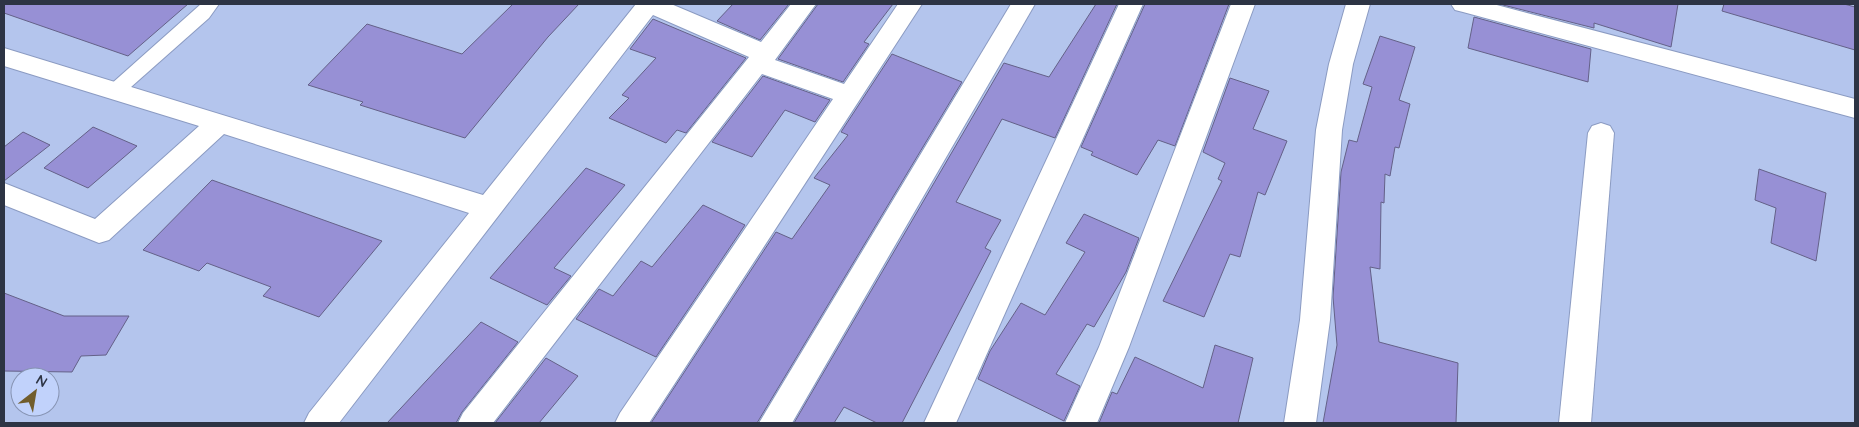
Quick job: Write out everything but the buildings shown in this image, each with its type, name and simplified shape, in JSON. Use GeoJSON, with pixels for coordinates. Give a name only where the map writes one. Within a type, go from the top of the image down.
{"type":"FeatureCollection","features":[{"type":"Feature","properties":{"kind":"street"},"geometry":{"type":"LineString","coordinates":[[320,423],[649,4],[763,59],[850,95]]}},
{"type":"Feature","properties":{"kind":"street"},"geometry":{"type":"LineString","coordinates":[[474,423],[763,59],[804,4]]}},
{"type":"Feature","properties":{"kind":"street"},"geometry":{"type":"LineString","coordinates":[[631,423],[910,4]]}},
{"type":"Feature","properties":{"kind":"street"},"geometry":{"type":"LineString","coordinates":[[775,423],[1023,4]]}},
{"type":"Feature","properties":{"kind":"street"},"geometry":{"type":"LineString","coordinates":[[940,423],[1131,4]]}},
{"type":"Feature","properties":{"kind":"street"},"geometry":{"type":"LineString","coordinates":[[1081,423],[1114,347],[1243,4]]}},
{"type":"Feature","properties":{"kind":"street"},"geometry":{"type":"LineString","coordinates":[[1300,423],[1315,320],[1329,130],[1341,64],[1358,4]]}},
{"type":"Feature","properties":{"kind":"street"},"geometry":{"type":"LineString","coordinates":[[1463,4],[1760,82],[1855,109]]}},
{"type":"Feature","properties":{"kind":"street"},"geometry":{"type":"LineString","coordinates":[[4,56],[488,208]]}},
{"type":"Feature","properties":{"kind":"street"},"geometry":{"type":"LineString","coordinates":[[6,197],[99,232],[218,124]]}},
{"type":"Feature","properties":{"kind":"street"},"geometry":{"type":"LineString","coordinates":[[1575,423],[1601,133]]}},
{"type":"Feature","properties":{"kind":"lane"},"geometry":{"type":"LineString","coordinates":[[116,90],[203,14],[210,4]]}}]}
